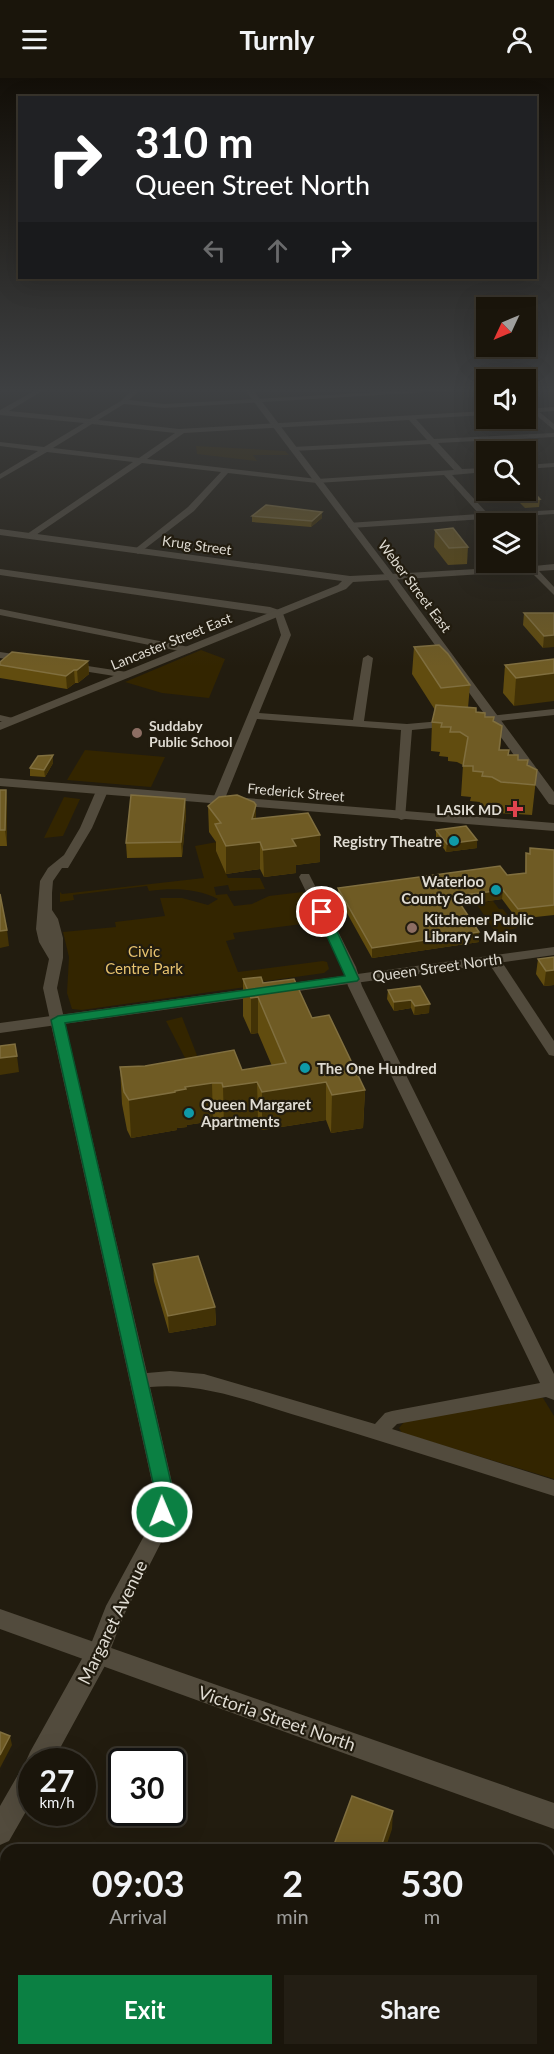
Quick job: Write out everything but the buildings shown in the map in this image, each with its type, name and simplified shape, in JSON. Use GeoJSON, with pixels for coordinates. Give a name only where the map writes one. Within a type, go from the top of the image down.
{"type":"FeatureCollection","features":[{"type":"Feature","properties":{"kind":"main road","name":"Weber Street East"},"geometry":{"type":"LineString","coordinates":[[318,482],[554,801]]}},
{"type":"Feature","properties":{"kind":"main road","name":"Krug Street"},"geometry":{"type":"LineString","coordinates":[[0,532],[346,583],[390,577]]}},
{"type":"Feature","properties":{"kind":"main road","name":"Lancaster Street East"},"geometry":{"type":"LineString","coordinates":[[0,726],[279,613],[346,583]]}},
{"type":"Feature","properties":{"kind":"main road","name":"Frederick Street"},"geometry":{"type":"LineString","coordinates":[[0,782],[554,827]]}},
{"type":"Feature","properties":{"kind":"main road","name":"Queen Street North"},"geometry":{"type":"LineString","coordinates":[[0,1028],[554,951]]}},
{"type":"Feature","properties":{"kind":"main road","name":"Victoria Street North"},"geometry":{"type":"LineString","coordinates":[[0,1619],[554,1816]]}},
{"type":"Feature","properties":{"kind":"main road","name":"Margaret Avenue"},"geometry":{"type":"LineString","coordinates":[[46,1748],[98,1654]]}},
{"type":"Feature","properties":{"kind":"main road"},"geometry":{"type":"LineString","coordinates":[[0,1832],[18,1800]]}},
{"type":"Feature","properties":{"kind":"street"},"geometry":{"type":"LineString","coordinates":[[30,536],[108,482]]}},
{"type":"Feature","properties":{"kind":"street"},"geometry":{"type":"LineString","coordinates":[[138,551],[191,509],[216,482]]}},
{"type":"Feature","properties":{"kind":"street"},"geometry":{"type":"LineString","coordinates":[[455,482],[483,513]]}},
{"type":"Feature","properties":{"kind":"street"},"geometry":{"type":"LineString","coordinates":[[536,514],[554,512]]}},
{"type":"Feature","properties":{"kind":"street"},"geometry":{"type":"LineString","coordinates":[[351,525],[476,520]]}},
{"type":"Feature","properties":{"kind":"street"},"geometry":{"type":"LineString","coordinates":[[536,569],[554,567]]}},
{"type":"Feature","properties":{"kind":"street"},"geometry":{"type":"LineString","coordinates":[[0,572],[279,613],[286,635],[218,801]]}},
{"type":"Feature","properties":{"kind":"street"},"geometry":{"type":"LineString","coordinates":[[390,577],[476,572]]}},
{"type":"Feature","properties":{"kind":"street"},"geometry":{"type":"LineString","coordinates":[[536,573],[554,592]]}},
{"type":"Feature","properties":{"kind":"street"},"geometry":{"type":"LineString","coordinates":[[0,612],[189,650]]}},
{"type":"Feature","properties":{"kind":"street"},"geometry":{"type":"LineString","coordinates":[[0,655],[37,661]]}},
{"type":"Feature","properties":{"kind":"street"},"geometry":{"type":"LineString","coordinates":[[358,723],[368,658]]}},
{"type":"Feature","properties":{"kind":"street"},"geometry":{"type":"LineString","coordinates":[[58,664],[127,675]]}},
{"type":"Feature","properties":{"kind":"street"},"geometry":{"type":"LineString","coordinates":[[254,716],[407,726],[554,712]]}},
{"type":"Feature","properties":{"kind":"street"},"geometry":{"type":"LineString","coordinates":[[0,718],[13,721]]}},
{"type":"Feature","properties":{"kind":"street"},"geometry":{"type":"LineString","coordinates":[[400,816],[407,726]]}},
{"type":"Feature","properties":{"kind":"street","name":"Margaret Avenue"},"geometry":{"type":"LineString","coordinates":[[98,1654],[114,1613],[161,1523],[163,1487],[50,988],[55,958],[43,935],[44,891],[48,878],[61,869],[86,828],[102,791]]}},
{"type":"Feature","properties":{"kind":"street"},"geometry":{"type":"LineString","coordinates":[[305,877],[349,967],[352,979],[553,1390],[393,1418],[385,1424],[381,1433]]}},
{"type":"Feature","properties":{"kind":"street"},"geometry":{"type":"LineString","coordinates":[[493,959],[554,1052]]}},
{"type":"Feature","properties":{"kind":"street"},"geometry":{"type":"LineString","coordinates":[[139,1382],[170,1378],[204,1382],[381,1433],[554,1488]]}},
{"type":"Feature","properties":{"kind":"green space"},"geometry":{"type":"Polygon","coordinates":[[[201,650],[225,659],[209,698],[162,693],[125,682],[201,650]]]}},
{"type":"Feature","properties":{"kind":"green space"},"geometry":{"type":"Polygon","coordinates":[[[85,750],[165,757],[151,787],[67,780],[85,750]]]}},
{"type":"Feature","properties":{"kind":"green space"},"geometry":{"type":"Polygon","coordinates":[[[64,797],[80,799],[63,836],[44,838],[64,797]]]}},
{"type":"Feature","properties":{"kind":"green space","name":"Civic Centre Park"},"geometry":{"type":"Polygon","coordinates":[[[217,842],[216,851],[228,878],[260,878],[265,889],[230,891],[228,885],[214,887],[216,895],[227,894],[234,906],[252,904],[269,896],[303,892],[317,922],[233,933],[235,939],[226,941],[238,972],[323,961],[327,962],[329,969],[324,973],[245,984],[246,987],[82,1010],[72,1009],[67,993],[69,957],[63,932],[116,927],[115,922],[165,916],[160,898],[182,898],[208,905],[218,899],[210,895],[184,890],[149,891],[147,886],[73,895],[74,900],[60,902],[60,892],[62,894],[204,878],[195,846],[217,842]]]}},
{"type":"Feature","properties":{"kind":"green space"},"geometry":{"type":"Polygon","coordinates":[[[493,901],[499,909],[503,909],[517,928],[496,933],[476,903],[493,901]]]}},
{"type":"Feature","properties":{"kind":"green space"},"geometry":{"type":"Polygon","coordinates":[[[182,1017],[200,1063],[185,1058],[166,1021],[182,1017]]]}},
{"type":"Feature","properties":{"kind":"green space"},"geometry":{"type":"Polygon","coordinates":[[[543,1398],[554,1416],[554,1479],[402,1433],[399,1428],[404,1422],[543,1398]]]}},
{"type":"Feature","properties":{"kind":"place","name":"Suddaby Public School"},"geometry":{"type":"Point","coordinates":[137,733]}},
{"type":"Feature","properties":{"kind":"place","name":"LASIK MD"},"geometry":{"type":"Point","coordinates":[515,809]}},
{"type":"Feature","properties":{"kind":"place","name":"Registry Theatre"},"geometry":{"type":"Point","coordinates":[454,841]}},
{"type":"Feature","properties":{"kind":"place","name":"Waterloo County Gaol"},"geometry":{"type":"Point","coordinates":[496,890]}},
{"type":"Feature","properties":{"kind":"place","name":"Kitchener Public Library - Main"},"geometry":{"type":"Point","coordinates":[412,928]}},
{"type":"Feature","properties":{"kind":"place","name":"The One Hundred"},"geometry":{"type":"Point","coordinates":[305,1068]}},
{"type":"Feature","properties":{"kind":"place","name":"Queen Margaret Apartments"},"geometry":{"type":"Point","coordinates":[189,1113]}},
{"type":"Feature","properties":{"kind":"route"},"geometry":{"type":"LineString","coordinates":[[162,1512],[163,1487],[58,1020],[352,979],[349,967],[322,912]]}}]}
